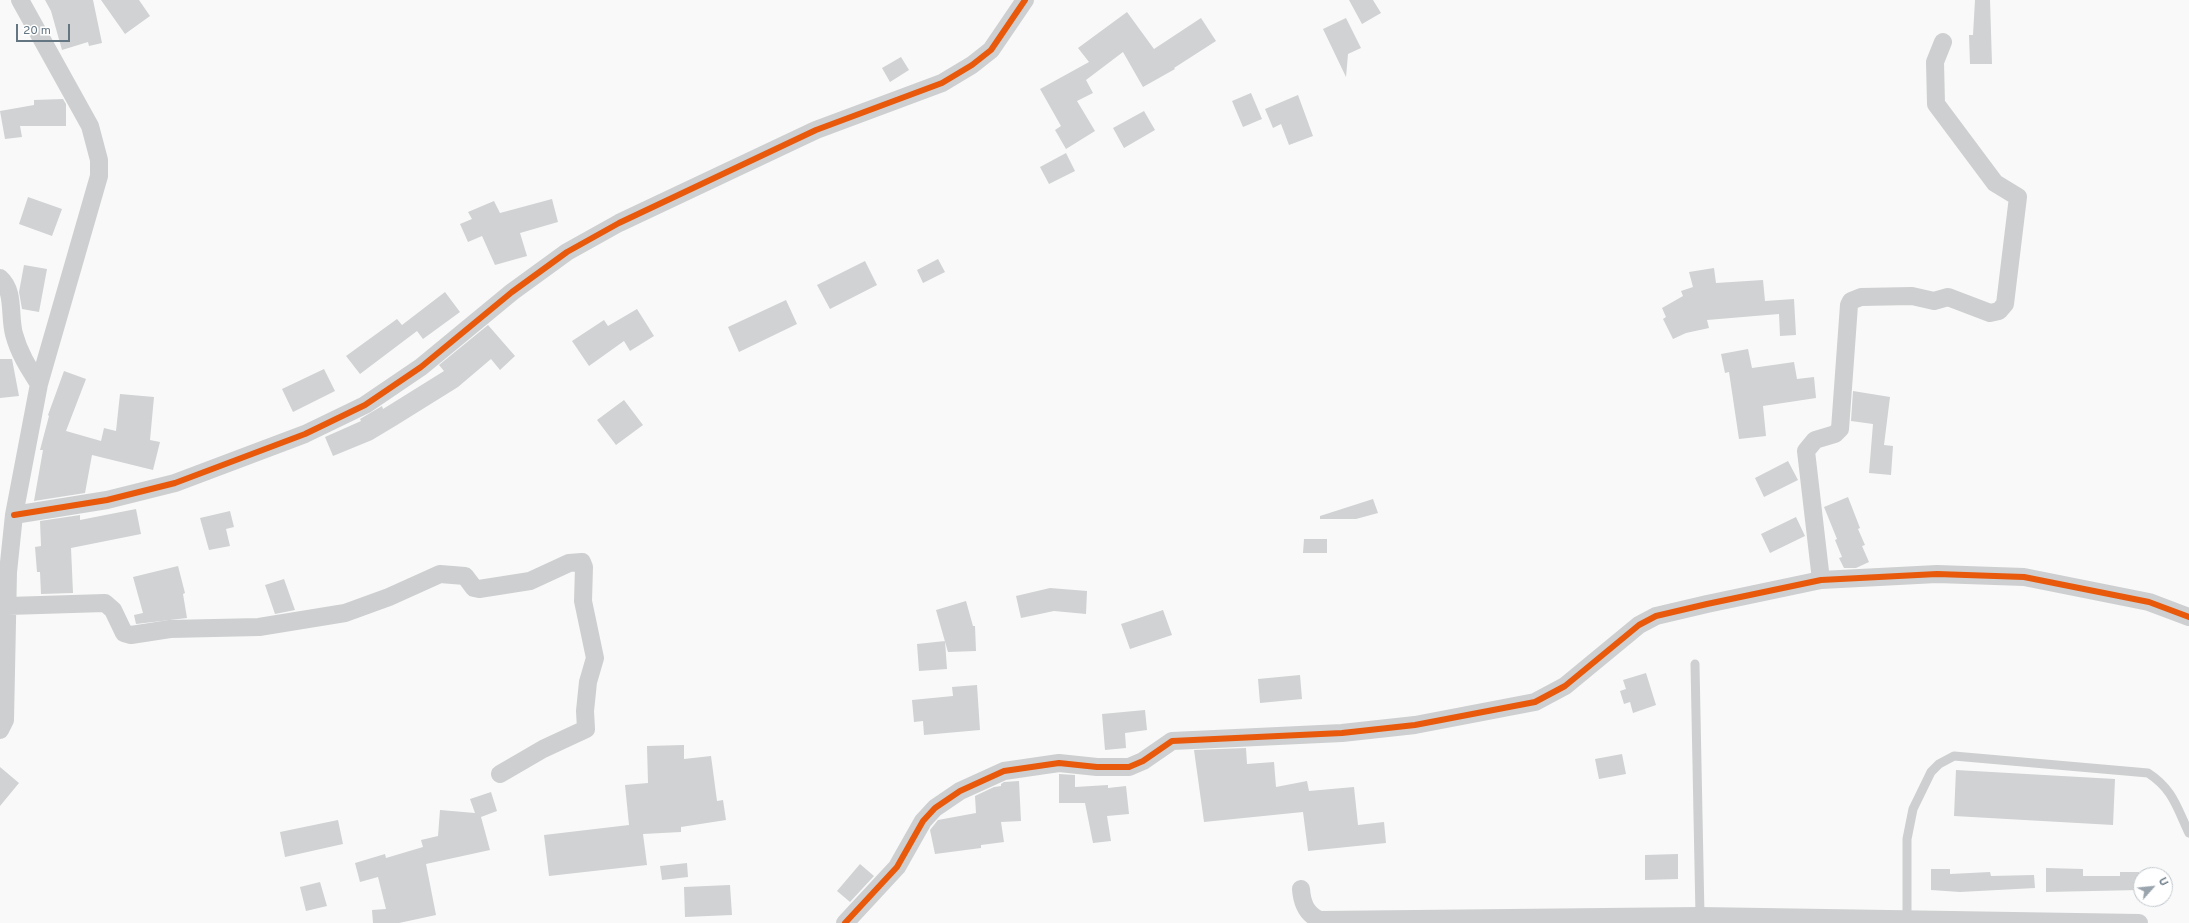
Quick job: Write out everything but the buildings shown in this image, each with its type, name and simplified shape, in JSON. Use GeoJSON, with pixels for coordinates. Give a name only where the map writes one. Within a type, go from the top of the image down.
{"type":"FeatureCollection","features":[{"type":"Feature","properties":{"kind":"street"},"geometry":{"type":"LineString","coordinates":[[0,730],[5,720],[8,572],[14,515],[39,384],[99,176],[100,160],[90,126],[20,0]]}},
{"type":"Feature","properties":{"kind":"street"},"geometry":{"type":"LineString","coordinates":[[14,515],[107,500],[175,483],[305,434],[365,406],[421,367],[512,292],[567,252],[619,223],[816,130],[942,83],[972,65],[991,50],[1025,0]]}},
{"type":"Feature","properties":{"kind":"street"},"geometry":{"type":"LineString","coordinates":[[1821,580],[1806,451],[1814,440],[1835,434],[1840,429],[1849,305],[1851,302],[1861,297],[1912,296],[1934,301],[1948,297],[1990,313],[1999,311],[2005,304],[2018,197],[1995,182],[1936,104],[1935,62],[1943,42]]}},
{"type":"Feature","properties":{"kind":"street"},"geometry":{"type":"LineString","coordinates":[[0,278],[9,290],[13,332],[22,358],[39,384]]}},
{"type":"Feature","properties":{"kind":"street"},"geometry":{"type":"LineString","coordinates":[[8,606],[105,603],[113,610],[124,633],[131,635],[170,629],[259,627],[352,611],[390,597],[440,574],[462,575],[467,577],[474,588],[479,589],[530,581],[568,563],[582,562],[584,567],[583,606],[594,658],[588,682],[585,711],[586,729],[543,749],[500,774]]}},
{"type":"Feature","properties":{"kind":"street"},"geometry":{"type":"LineString","coordinates":[[845,923],[897,867],[923,821],[935,808],[960,791],[1004,771],[1059,763],[1097,767],[1129,767],[1143,761],[1172,740],[1350,732],[1414,725],[1535,702],[1565,686],[1634,629],[1656,616],[1821,580],[1937,574],[2024,577],[2149,602],[2189,616]]}},
{"type":"Feature","properties":{"kind":"street"},"geometry":{"type":"LineString","coordinates":[[1300,889],[1302,901],[1306,909],[1313,917],[1320,920],[1620,921],[1700,916],[1907,922],[2139,923]]}},
{"type":"Feature","properties":{"kind":"lane"},"geometry":{"type":"LineString","coordinates":[[1694,664],[1700,916]]}},
{"type":"Feature","properties":{"kind":"lane"},"geometry":{"type":"LineString","coordinates":[[1907,922],[1907,839],[1913,809],[1931,772],[1939,764],[1954,756],[2148,773],[2161,782],[2171,793],[2189,833]]}},
{"type":"Feature","properties":{"kind":"cycle path"},"geometry":{"type":"LineString","coordinates":[[14,515],[107,500],[175,483],[305,434],[365,405],[421,367],[512,292],[567,252],[619,223],[816,130],[942,83],[972,65],[991,50],[1025,0]]}},
{"type":"Feature","properties":{"kind":"cycle path"},"geometry":{"type":"LineString","coordinates":[[845,923],[897,867],[923,821],[935,808],[960,791],[1004,771],[1059,763],[1097,767],[1129,767],[1143,761],[1172,741],[1342,733],[1415,725],[1535,702],[1565,686],[1639,625],[1656,616],[1707,604],[1821,580],[1937,574],[2024,577],[2149,602],[2189,617]]}}]}
